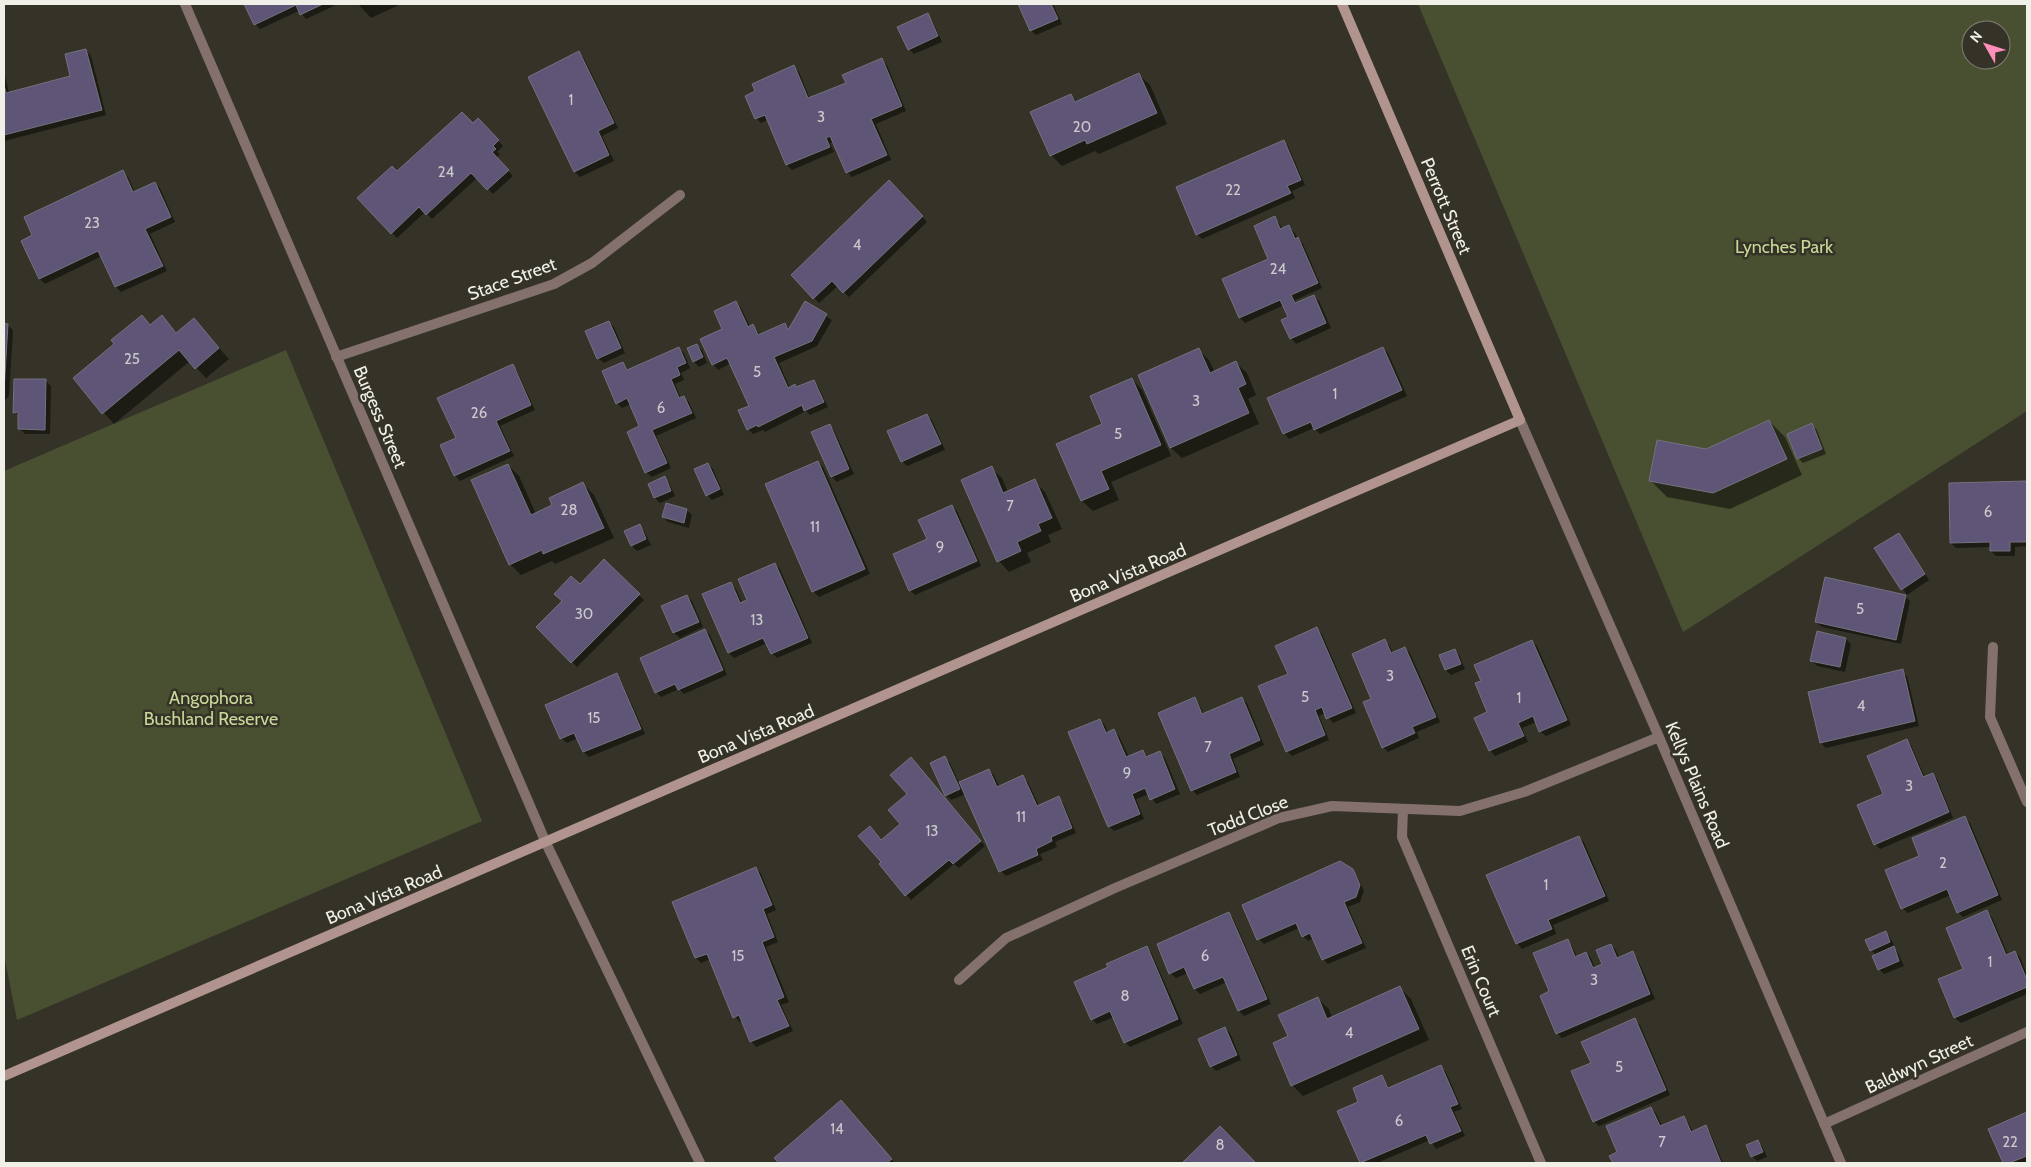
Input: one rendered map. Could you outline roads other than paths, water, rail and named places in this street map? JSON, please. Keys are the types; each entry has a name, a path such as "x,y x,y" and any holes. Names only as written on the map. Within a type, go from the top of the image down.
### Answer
{"street":[{"name":"Burgess Street","path":"185,4 546,843 700,1163"},
{"name":"Perrott Street","path":"1342,4 1520,420"},
{"name":"Stace Street","path":"336,357 554,284 592,263 680,195"},
{"name":"Kellys Plains Road","path":"1520,420 1659,736 1841,1163"},
{"name":"Bona Vista Road","path":"4,1076 1520,420"},
{"path":"1992,647 1990,716 2027,802"},
{"name":"Todd Close","path":"959,980 1006,938 1115,888 1280,818 1332,806 1460,811 1524,792 1659,736"},
{"name":"Erin Court","path":"1402,809 1402,837 1541,1163"},
{"name":"Baldwyn Street","path":"1824,1124 2027,1032"}],"park label":[{"name":"Lynches Park","path":"1784,247"},
{"name":"Angophora Bushland Reserve","path":"211,708"}]}
